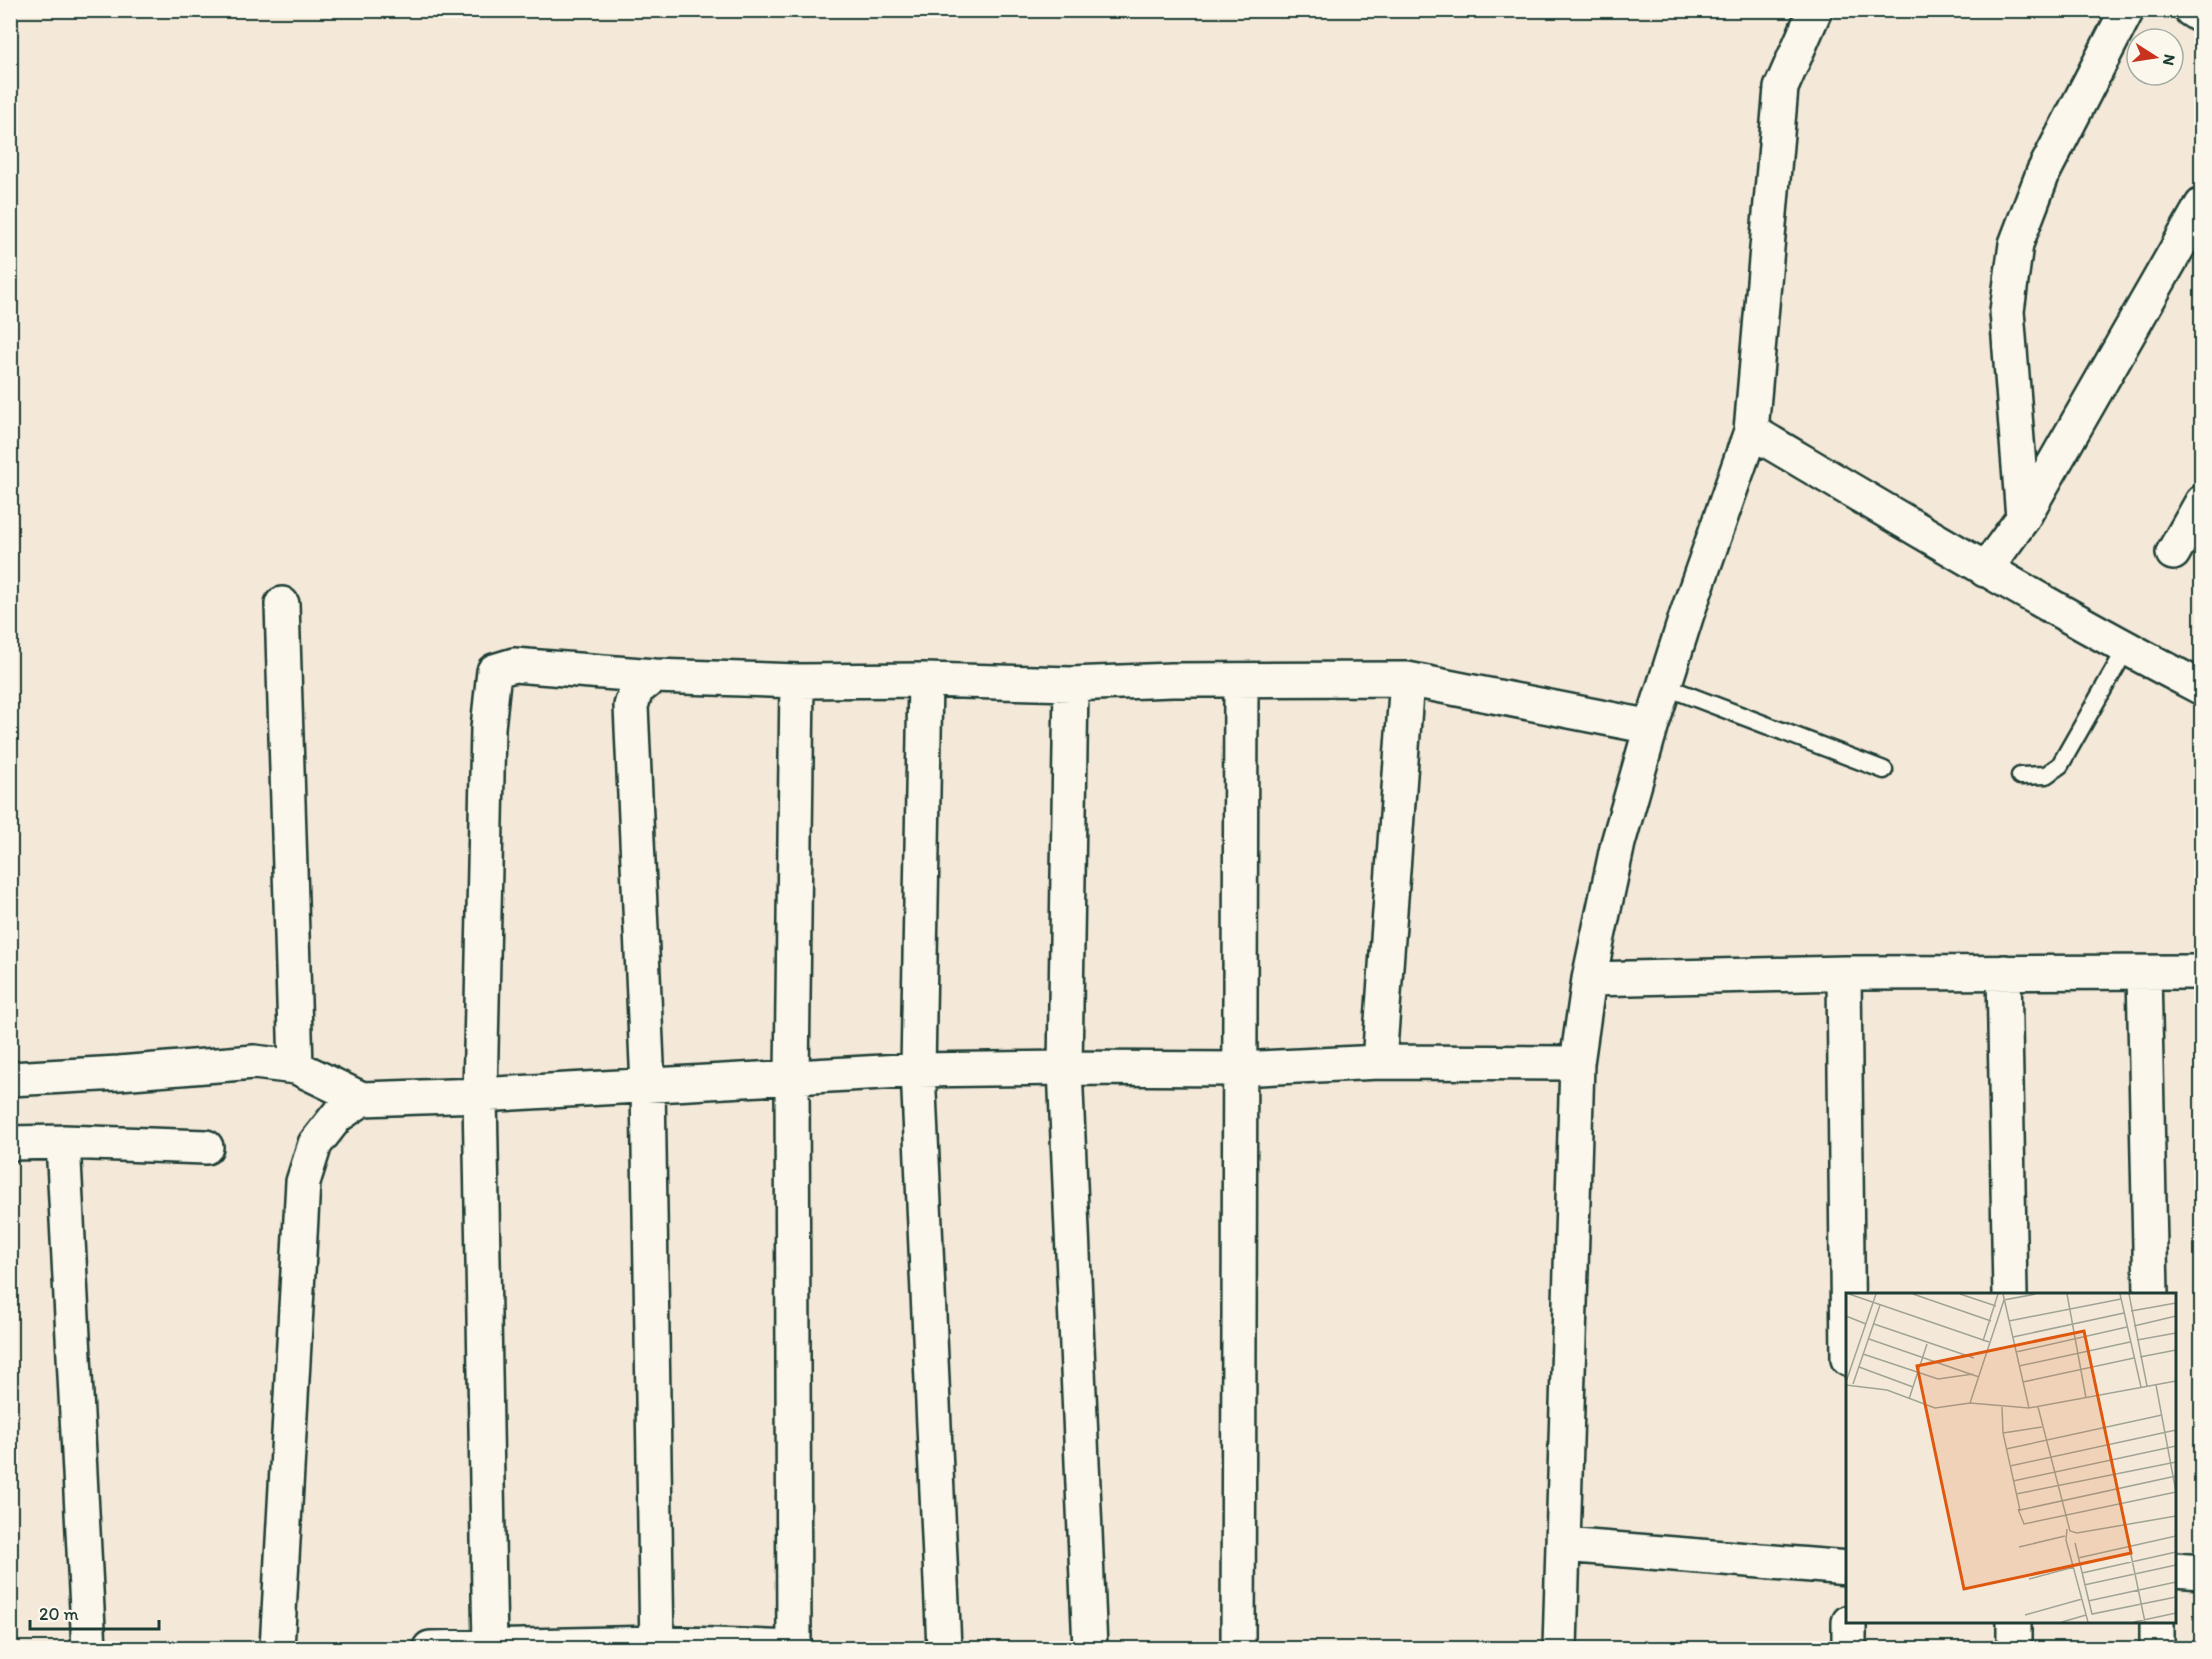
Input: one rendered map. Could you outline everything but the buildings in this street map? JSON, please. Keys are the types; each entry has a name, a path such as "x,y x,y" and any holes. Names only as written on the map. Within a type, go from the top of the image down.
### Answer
{"street":[{"path":"1560,1648 1577,1063 1589,979 1618,843 1651,727 1687,614 1751,431 1781,87 1815,10"},
{"path":"2023,518 2007,312 2016,244 2043,173 2127,10"},
{"path":"2191,10 2202,17"},
{"path":"1986,570 2023,518 2202,205"},
{"path":"1751,431 1986,570 2126,649 2202,688"},
{"path":"2173,553 2202,502"},
{"path":"282,604 296,1067"},
{"path":"490,1647 480,1095 488,728 494,671 514,664 654,676 797,681 925,680 1071,684 1172,680 1407,679 1651,727"},
{"path":"654,676 636,690 631,706 648,1086 657,1646"},
{"path":"1379,1062 1407,679"},
{"path":"925,680 918,1070 944,1648"},
{"path":"430,1648 657,1646 795,1648 792,1077 797,681"},
{"path":"1238,1648 1241,681"},
{"path":"1071,684 1065,1068 1090,1648"},
{"path":"2004,972 2010,1293"},
{"path":"1589,979 1844,973 2202,972"},
{"path":"1844,973 1847,1293"},
{"path":"2144,973 2151,1293"},
{"path":"10,1079 254,1062 296,1067 362,1099 480,1095 918,1070 1239,1069 1379,1062 1577,1063"},
{"path":"277,1648 303,1182 315,1144 337,1116 362,1099"},
{"path":"63,1142 89,1648"},
{"path":"10,1143 63,1142 206,1147"},
{"path":"1563,1545 1846,1568"},
{"path":"2176,1570 2202,1572"},
{"path":"1849,1623 1849,1648"},
{"path":"2014,1623 2014,1648"},
{"path":"2157,1623 2157,1648"}],"lane":[{"path":"2020,776 2046,775 2060,765 2126,649"},
{"path":"1664,686 1884,770"}]}
